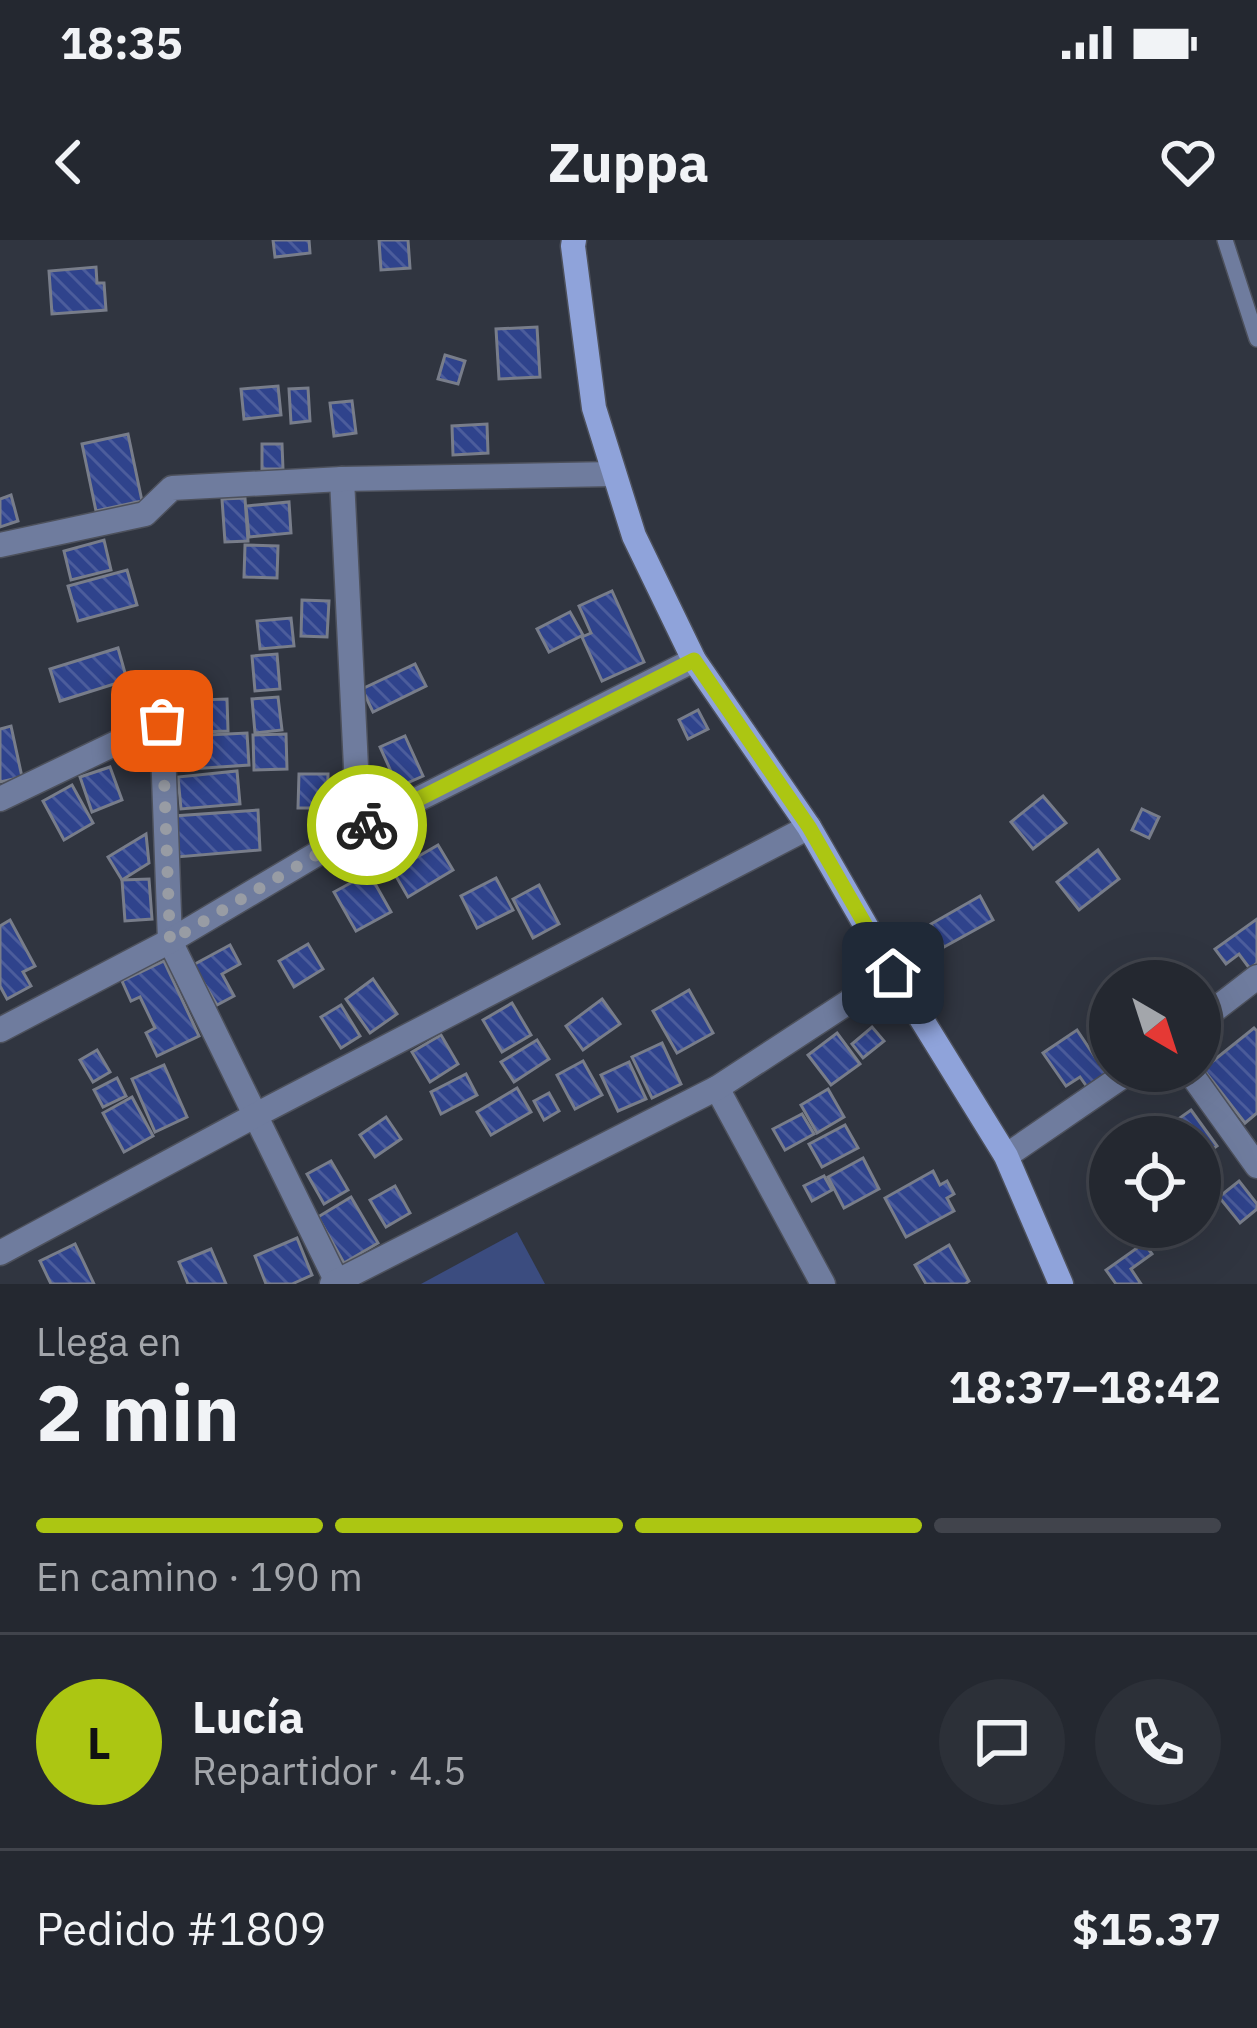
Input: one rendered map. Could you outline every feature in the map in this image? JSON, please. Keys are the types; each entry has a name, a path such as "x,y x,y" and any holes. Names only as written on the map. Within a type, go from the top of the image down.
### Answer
{"main road":[{"path":"574,240 594,408 634,536 694,660 809,827 1006,1156 1061,1284"}],"street":[{"path":"0,545 145,514 172,488 342,479 614,474"},
{"path":"342,479 359,829"},
{"path":"0,1030 170,941 359,829 694,660"},
{"path":"0,799 162,721 170,941 334,1283 718,1088 893,973"},
{"path":"0,1253 809,827"},
{"path":"1221,1005 1257,977"},
{"path":"718,1088 823,1284"},
{"path":"1006,1156 1099,1092"},
{"path":"1205,1092 1257,1166"}],"lane":[{"path":"1225,240 1257,339"}],"shaded area":[{"path":"517,1232 545,1284 421,1284"}],"building":[{"path":"273,240 309,240 310,253 275,257"},
{"path":"379,240 408,240 410,268 381,270"},
{"path":"96,267 97,283 104,283 106,310 52,314 49,271"},
{"path":"537,327 540,377 499,379 496,329"},
{"path":"445,355 465,361 458,384 438,379"},
{"path":"278,386 281,415 244,419 241,389"},
{"path":"308,388 310,421 291,423 289,389"},
{"path":"352,401 356,433 334,436 330,403"},
{"path":"487,424 488,453 453,455 452,426"},
{"path":"128,434 142,501 96,511 82,444"},
{"path":"262,444 282,444 283,469 262,469"},
{"path":"11,495 18,521 0,527 0,499"},
{"path":"245,498 248,541 225,542 222,499"},
{"path":"289,502 291,533 249,537 246,506"},
{"path":"104,540 111,570 71,580 64,551"},
{"path":"245,545 278,546 277,578 244,577"},
{"path":"127,570 137,605 78,621 68,586"},
{"path":"612,591 644,662 602,681 582,637 591,633 579,606"},
{"path":"302,600 329,601 327,637 301,636"},
{"path":"570,612 583,635 549,652 537,629"},
{"path":"291,618 294,646 260,649 257,621"},
{"path":"118,648 127,680 60,701 50,669"},
{"path":"277,654 280,689 255,691 252,656"},
{"path":"415,664 426,686 373,712 362,689"},
{"path":"278,697 282,730 255,733 252,699"},
{"path":"227,699 228,731 172,733 171,701"},
{"path":"698,710 708,729 688,739 679,720"},
{"path":"11,726 22,777 0,782 0,729"},
{"path":"247,733 249,765 190,769 188,736"},
{"path":"286,734 287,769 254,770 253,735"},
{"path":"405,736 423,776 398,787 380,747"},
{"path":"110,767 122,800 92,812 80,777"},
{"path":"237,771 240,804 181,809 178,777"},
{"path":"299,774 328,774 327,808 298,808"},
{"path":"72,785 93,823 64,840 43,801"},
{"path":"1043,796 1066,823 1033,849 1011,822"},
{"path":"1142,809 1159,817 1149,838 1132,830"},
{"path":"258,810 260,850 177,857 174,816"},
{"path":"146,834 149,863 122,880 108,857"},
{"path":"438,845 453,870 408,897 393,871"},
{"path":"1098,850 1119,879 1079,910 1057,882"},
{"path":"369,873 391,912 356,931 334,892"},
{"path":"496,878 513,910 477,928 461,896"},
{"path":"149,879 152,919 125,921 122,880"},
{"path":"539,885 559,924 533,938 513,899"},
{"path":"980,896 993,920 944,947 931,924"},
{"path":"1257,919 1257,963 1250,969 1239,954 1226,964 1215,949"},
{"path":"10,920 35,966 23,972 31,986 7,999 0,986 0,926"},
{"path":"308,944 323,969 294,987 279,961"},
{"path":"230,945 240,964 222,974 234,996 217,1005 193,965"},
{"path":"164,961 199,1036 157,1056 146,1033 155,1028 140,997 131,1001 122,981"},
{"path":"373,979 397,1014 370,1033 346,999"},
{"path":"689,990 713,1033 677,1053 653,1011"},
{"path":"602,999 620,1024 583,1050 566,1026"},
{"path":"512,1003 531,1035 502,1052 483,1020"},
{"path":"341,1005 360,1036 341,1048 321,1017"},
{"path":"872,1027 884,1041 863,1058 852,1044"},
{"path":"1254,1028 1257,1031 1257,1113 1245,1123 1221,1092 1221,1055"},
{"path":"1077,1030 1089,1048 1089,1090 1080,1077 1066,1086 1043,1053"},
{"path":"837,1033 860,1064 831,1085 808,1055"},
{"path":"441,1035 458,1064 430,1082 412,1052"},
{"path":"537,1040 549,1059 514,1082 501,1062"},
{"path":"662,1043 681,1084 652,1098 632,1057"},
{"path":"97,1050 110,1072 93,1082 80,1060"},
{"path":"583,1061 602,1095 575,1109 557,1075"},
{"path":"629,1062 646,1099 618,1111 601,1075"},
{"path":"164,1065 187,1117 155,1132 132,1079"},
{"path":"466,1074 477,1095 441,1114 431,1092"},
{"path":"117,1078 126,1096 103,1107 94,1090"},
{"path":"517,1088 531,1112 491,1135 477,1112"},
{"path":"828,1089 844,1117 817,1133 801,1105"},
{"path":"549,1093 559,1111 544,1120 534,1101"},
{"path":"132,1097 153,1136 124,1152 103,1113"},
{"path":"802,1114 814,1134 785,1150 773,1129"},
{"path":"386,1117 401,1139 375,1157 360,1135"},
{"path":"845,1125 858,1148 822,1167 809,1144"},
{"path":"863,1158 879,1189 844,1208 828,1177"},
{"path":"331,1161 348,1190 324,1204 307,1174"},
{"path":"933,1171 940,1185 947,1181 954,1194 947,1198 954,1211 906,1237 885,1198"},
{"path":"824,1176 832,1190 812,1201 804,1186"},
{"path":"1239,1181 1257,1209 1240,1223 1221,1195"},
{"path":"395,1186 410,1213 386,1227 370,1200"},
{"path":"351,1197 378,1243 344,1263 318,1217"},
{"path":"297,1238 312,1275 292,1284 266,1284 255,1256"},
{"path":"75,1244 94,1284 51,1284 40,1261"},
{"path":"949,1245 969,1281 926,1284 915,1265"},
{"path":"1137,1248 1148,1248 1152,1254 1131,1269 1141,1284 1116,1284 1106,1270"},
{"path":"211,1249 226,1284 188,1284 179,1262"}],"way so far":[{"path":"162,721 170,941 367,825"}],"route":[{"path":"367,825 694,660 809,827 893,973"}]}
